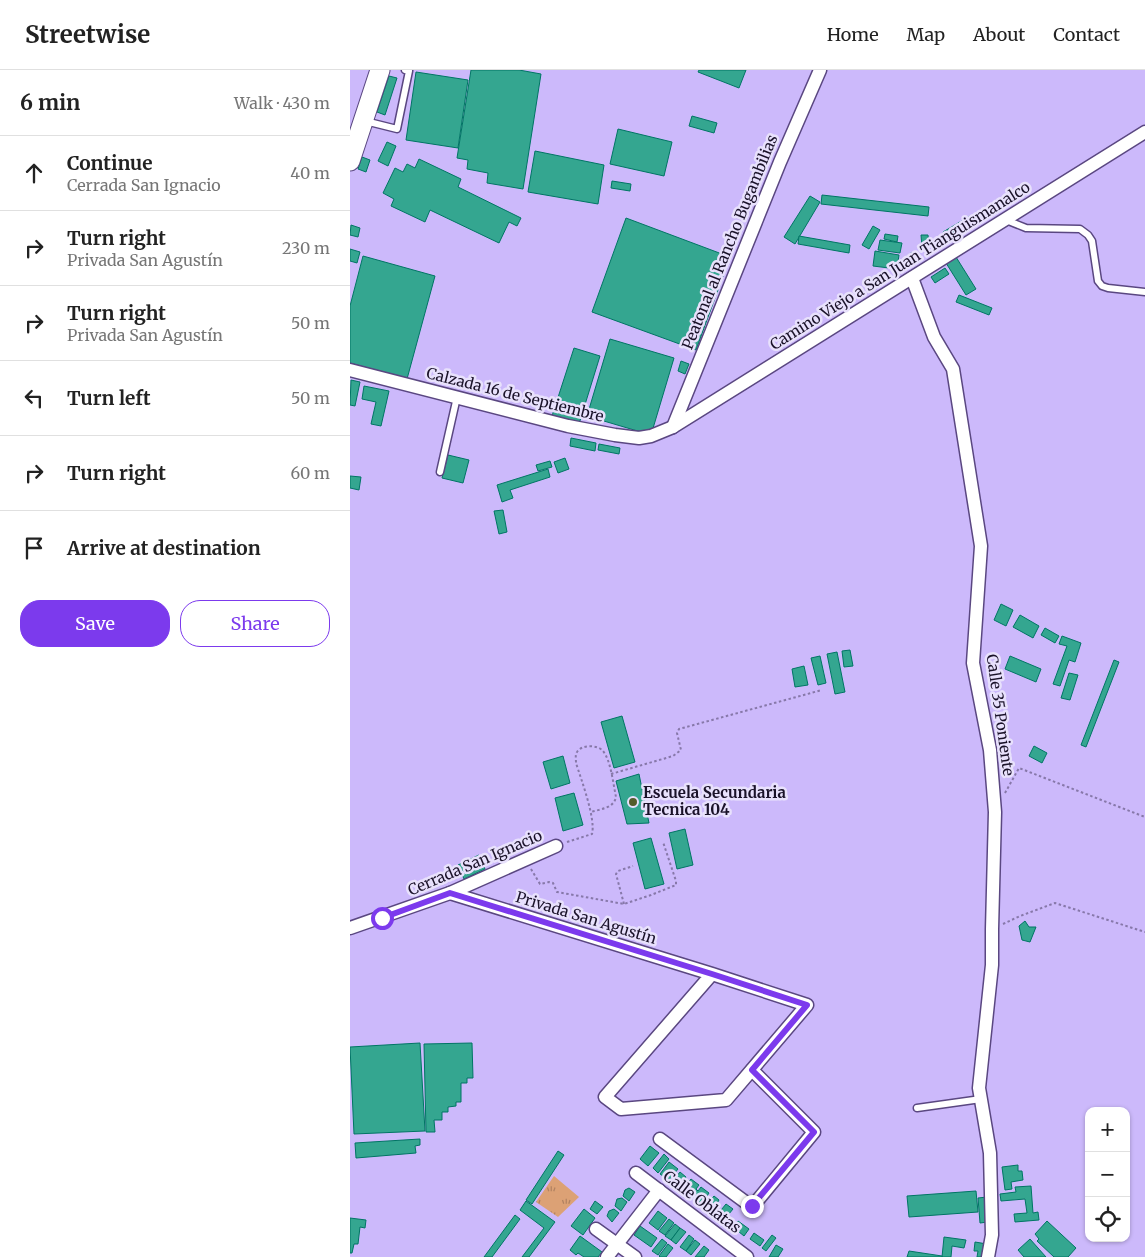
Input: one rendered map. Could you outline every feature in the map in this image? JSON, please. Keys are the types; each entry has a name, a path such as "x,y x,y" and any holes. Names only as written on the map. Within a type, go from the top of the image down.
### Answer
{"main road":[{"path":"350,161 358,126 380,70"}],"street":[{"name":"Peatonal al Rancho Bugambilias","path":"672,427 780,162 820,70"},
{"name":"Camino Viejo a San Juan Tianguismanalco","path":"672,427 1145,132"},
{"name":"Calle 35 Poniente","path":"912,278 934,337 953,369 981,546 973,663 990,750 995,812 992,965 980,1088 990,1153 992,1235 988,1257"},
{"name":"Calzada 16 de Septiembre","path":"350,370 568,426 615,436 639,438 651,436 672,427"},
{"name":"Cerrada San Ignacio","path":"350,928 450,893 556,846"},
{"name":"Privada San Agustín","path":"450,893 712,974 807,1005 726,1100 621,1109 604,1097 712,974"},
{"path":"660,1139 752,1206 814,1132 752,1070"},
{"name":"Calle Oblatas","path":"636,1173 748,1257"},
{"path":"607,1257 659,1190"},
{"path":"596,1229 635,1257"}],"lane":[{"path":"358,126 397,129 409,71 405,70"},
{"path":"1005,220 1026,228 1080,230 1088,234 1092,241 1098,282 1108,288 1145,292"},
{"path":"440,472 457,397"},
{"path":"917,1108 981,1099"}],"path":[{"path":"611,774 673,756 680,750 677,733 679,729 822,690"},
{"path":"556,846 592,834 594,828 591,812 576,763 576,753 580,749 590,746 602,750 608,760 616,797 615,802 611,806 591,812"},
{"path":"995,812 1019,768 1145,818"},
{"path":"527,860 540,884 553,883 557,892 624,904 676,885 664,842"},
{"path":"624,904 616,874 618,871 634,866"},
{"path":"992,930 1020,916 1055,903 1145,932"}],"green space":[{"path":"554,1176 579,1197 558,1217 536,1202"}],"building":[{"path":"471,70 519,70 541,74 523,189 487,183 488,173 467,169 468,160 457,158"},
{"path":"699,70 746,70 739,88 698,72"},
{"path":"416,72 468,80 458,148 406,140"},
{"path":"389,76 397,78 385,115 377,112"},
{"path":"692,116 717,123 714,133 689,126"},
{"path":"618,129 672,142 664,176 610,164"},
{"path":"387,142 396,146 388,166 378,161"},
{"path":"535,151 604,165 598,204 528,192"},
{"path":"362,157 370,160 366,172 358,169"},
{"path":"419,159 461,179 458,187 521,218 517,226 509,222 499,243 430,210 425,222 391,206 394,199 383,193 395,168 403,172 407,164 415,168"},
{"path":"612,181 631,184 630,191 611,188"},
{"path":"822,195 929,207 928,216 821,204"},
{"path":"810,196 820,202 795,244 784,237"},
{"path":"970,216 976,225 949,241 943,232"},
{"path":"626,218 730,257 696,350 592,312"},
{"path":"351,225 360,228 358,237 350,235"},
{"path":"873,226 880,230 869,249 862,245"},
{"path":"885,234 898,236 897,242 884,239"},
{"path":"921,235 928,235 929,246 922,247"},
{"path":"799,236 850,245 849,253 798,244"},
{"path":"880,240 902,243 900,253 878,250"},
{"path":"350,249 360,252 357,263 350,261"},
{"path":"875,251 899,255 897,269 873,266"},
{"path":"912,252 917,257 905,267 901,262"},
{"path":"363,256 435,276 407,379 350,363 350,306"},
{"path":"956,257 976,289 966,295 946,263"},
{"path":"945,268 949,274 935,283 931,277"},
{"path":"959,295 992,308 989,315 956,302"},
{"path":"610,339 674,358 651,435 587,416"},
{"path":"574,348 600,356 579,424 552,416"},
{"path":"681,361 689,364 685,374 678,371"},
{"path":"351,380 360,382 355,406 350,405"},
{"path":"364,386 389,391 381,426 371,424 376,402 362,399"},
{"path":"571,438 596,443 595,451 570,446"},
{"path":"599,444 620,448 619,454 598,450"},
{"path":"448,455 469,460 463,483 442,478"},
{"path":"565,458 569,469 558,473 554,462"},
{"path":"550,461 552,467 538,471 536,465"},
{"path":"548,469 550,477 510,490 513,498 502,502 497,485"},
{"path":"350,476 361,477 359,490 350,488"},
{"path":"503,510 507,532 499,534 494,511"},
{"path":"1001,604 1013,610 1006,626 994,620"},
{"path":"1020,615 1039,626 1033,638 1013,627"},
{"path":"1045,628 1059,636 1055,643 1041,635"},
{"path":"1062,636 1081,643 1075,662 1069,660 1060,686 1053,684 1067,646 1059,644"},
{"path":"850,650 853,666 844,667 842,651"},
{"path":"837,652 845,692 835,694 827,654"},
{"path":"820,656 826,683 818,685 811,658"},
{"path":"1010,656 1041,669 1036,682 1005,669"},
{"path":"1114,660 1119,662 1086,747 1081,745"},
{"path":"804,666 808,685 795,687 792,669"},
{"path":"1069,673 1078,675 1070,700 1061,698"},
{"name":"Escuela Secundaria Tecnica 104","path":"622,716 635,762 614,768 601,722"},
{"path":"1034,746 1047,753 1042,763 1029,756"},
{"path":"563,756 570,783 551,789 543,762"},
{"name":"Escuela Secundaria Tecnica 104","path":"639,774 649,823 627,824 616,781"},
{"path":"574,793 583,825 563,831 555,798"},
{"path":"685,829 693,865 677,869 669,833"},
{"path":"651,838 664,884 645,889 633,843"},
{"path":"479,855 485,869 464,879 458,865"},
{"path":"1025,921 1029,927 1036,927 1030,942 1022,940 1019,926"},
{"path":"420,1043 425,1131 354,1134 350,1047"},
{"path":"472,1043 473,1078 467,1078 467,1083 461,1083 461,1102 456,1102 456,1106 448,1107 448,1112 442,1112 442,1120 434,1120 435,1132 426,1132 424,1044"},
{"path":"420,1139 420,1145 415,1146 416,1153 356,1158 355,1143"},
{"path":"650,1146 659,1153 648,1166 640,1159"},
{"path":"558,1151 564,1155 532,1204 526,1200"},
{"path":"664,1154 669,1159 658,1173 653,1168"},
{"path":"669,1162 678,1169 669,1180 660,1174"},
{"path":"1018,1165 1018,1171 1022,1171 1023,1180 1011,1182 1012,1189 1005,1190 1002,1167"},
{"path":"680,1172 686,1177 684,1180 687,1183 691,1179 699,1185 696,1189 698,1191 701,1187 709,1193 707,1196 709,1198 703,1205 673,1181"},
{"path":"1031,1186 1033,1213 1038,1212 1039,1220 1015,1222 1014,1214 1027,1213 1025,1199 1001,1201 1000,1194 1016,1192 1015,1187"},
{"path":"629,1188 635,1192 629,1201 623,1196 625,1190"},
{"path":"976,1191 978,1212 909,1217 907,1196"},
{"path":"714,1196 719,1200 716,1205 719,1208 716,1213 705,1206"},
{"path":"987,1197 988,1222 980,1223 978,1198"},
{"path":"622,1198 627,1202 621,1211 615,1206 617,1199"},
{"path":"526,1201 555,1222 529,1257 522,1257 544,1228 520,1210"},
{"path":"595,1201 603,1207 597,1214 590,1209"},
{"path":"726,1204 733,1209 724,1220 717,1215"},
{"path":"584,1209 595,1218 583,1235 571,1226"},
{"path":"614,1209 619,1213 612,1222 607,1216 609,1211"},
{"path":"658,1211 667,1218 658,1230 649,1223"},
{"path":"515,1215 520,1219 492,1257 484,1257"},
{"path":"350,1218 366,1220 365,1228 360,1227 358,1244 354,1244 352,1253 350,1253"},
{"path":"669,1219 674,1223 665,1235 659,1231"},
{"path":"738,1221 749,1229 744,1236 733,1227"},
{"path":"1047,1221 1076,1248 1068,1257 1054,1257 1037,1241 1039,1239 1035,1234"},
{"path":"675,1224 680,1228 671,1240 665,1236"},
{"path":"640,1226 657,1238 651,1247 634,1235"},
{"path":"680,1228 686,1232 676,1244 671,1240"},
{"path":"754,1233 764,1240 760,1246 750,1239"},
{"path":"689,1235 694,1239 686,1251 680,1247"},
{"path":"772,1235 776,1238 766,1251 762,1248"},
{"path":"580,1236 602,1252 598,1257 584,1257 578,1253 576,1255 570,1250"},
{"path":"944,1237 966,1240 964,1248 952,1246 951,1257 942,1257"},
{"path":"662,1239 667,1243 658,1255 652,1251"},
{"path":"1030,1239 1046,1257 1024,1257 1018,1250"},
{"path":"695,1240 700,1244 691,1255 686,1251"},
{"path":"975,1242 987,1244 985,1257 977,1257 978,1251 974,1251"},
{"path":"668,1244 673,1248 666,1257 660,1257 659,1256"},
{"path":"776,1245 783,1249 778,1257 769,1257"},
{"path":"704,1246 709,1250 704,1257 695,1257"},
{"path":"909,1251 942,1256 942,1257 907,1257"}],"place":[{"name":"Escuela Secundaria Tecnica 104","path":"633,802"}],"route":[{"path":"382,918 450,893 807,1005 752,1070 814,1132 752,1206"}]}
